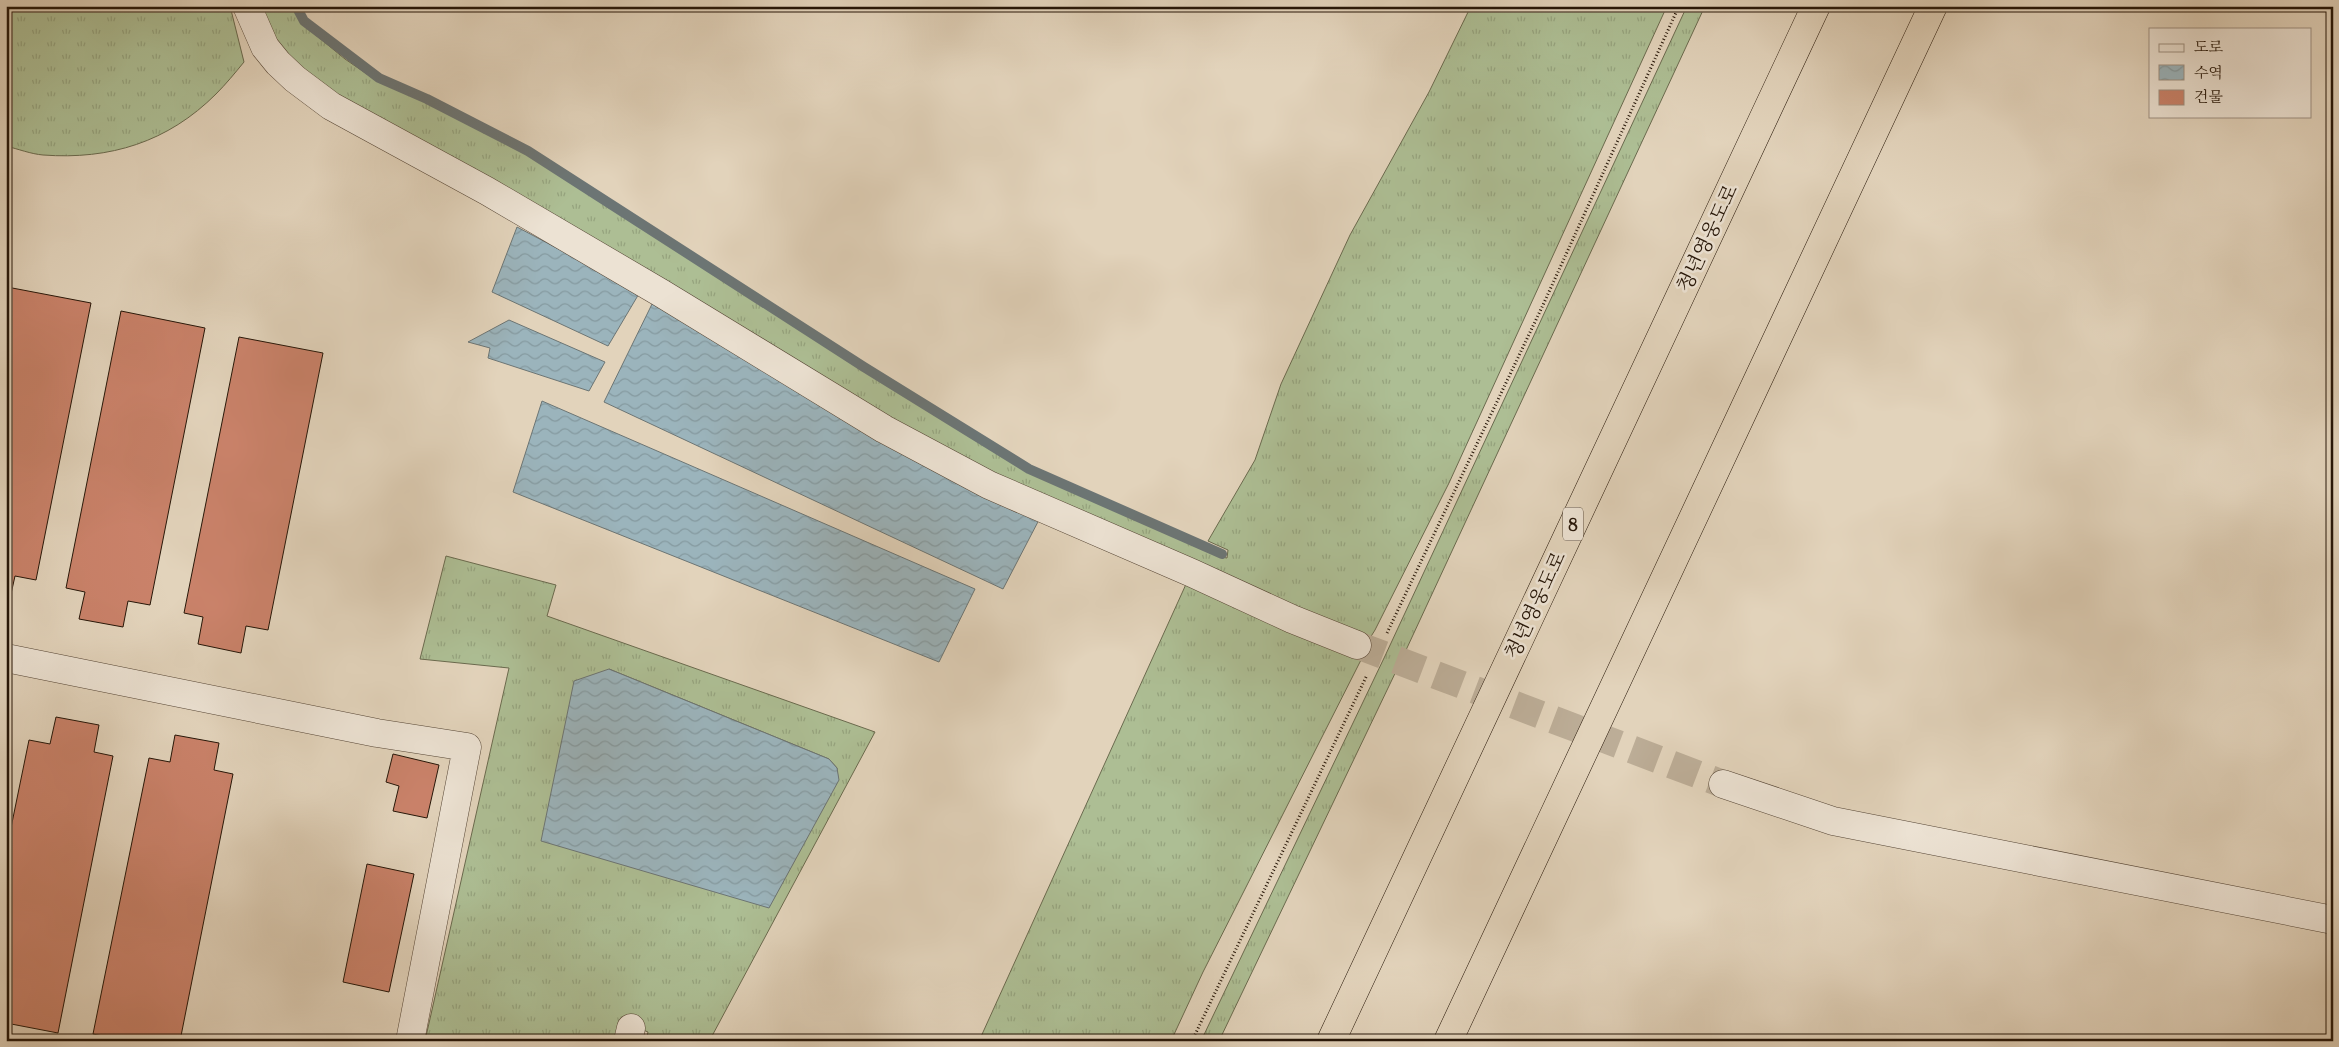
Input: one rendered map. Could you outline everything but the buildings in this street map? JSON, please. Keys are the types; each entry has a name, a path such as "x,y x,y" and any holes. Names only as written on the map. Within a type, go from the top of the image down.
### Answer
{"highway":[{"name":"청년영웅도로","path":"1331,1041 1816,6"},
{"path":"1448,1041 1933,6"}],"street":[{"path":"247,6 254,27 269,52 295,79 332,106 487,191 661,293 884,429 989,485 1370,652"},
{"path":"6,658 377,733 467,747 410,1041"},
{"path":"1723,784 1833,821 2333,920"}],"path":[{"path":"1192,1041 1370,652 1538,314 1679,6"}],"green space":[{"path":"6,6 230,6 244,62 220,90 198,111 158,136 115,151 68,156 29,153 6,146"},
{"path":"255,6 292,6 301,23 345,59 377,81 426,102 526,153 862,370 1028,472 1227,558 1228,550 1208,541 1255,460 1281,384 1350,235 1429,92 1471,6 1667,6 1449,483 1375,630 1365,646 996,480 289,66"},
{"path":"1687,6 1705,6 1400,663 1219,1041 1201,1041 1385,656"},
{"path":"446,556 556,585 547,616 875,732 712,1036 725,1041 646,1041 648,1032 621,1021 614,1041 425,1041 509,668 420,659","holes":["609,669 829,759 837,768 838,780 769,907"]},
{"path":"1187,582 1362,658 1203,972 1171,1041 979,1041"}],"water":[{"path":"517,227 640,292 608,346 492,292"},
{"path":"654,300 917,462 1041,516 1003,589 604,402"},
{"path":"509,320 605,362 589,391 488,358 490,348 468,342"},
{"path":"542,401 975,589 939,662 513,492"},
{"path":"609,669 829,759 837,768 839,780 769,908 541,841 574,681"}],"waterway":[{"path":"296,6 304,21 379,78 427,99 528,151 864,367 1029,469 1222,554"}],"tunnel":[{"path":"1357,645 1723,784"}]}
